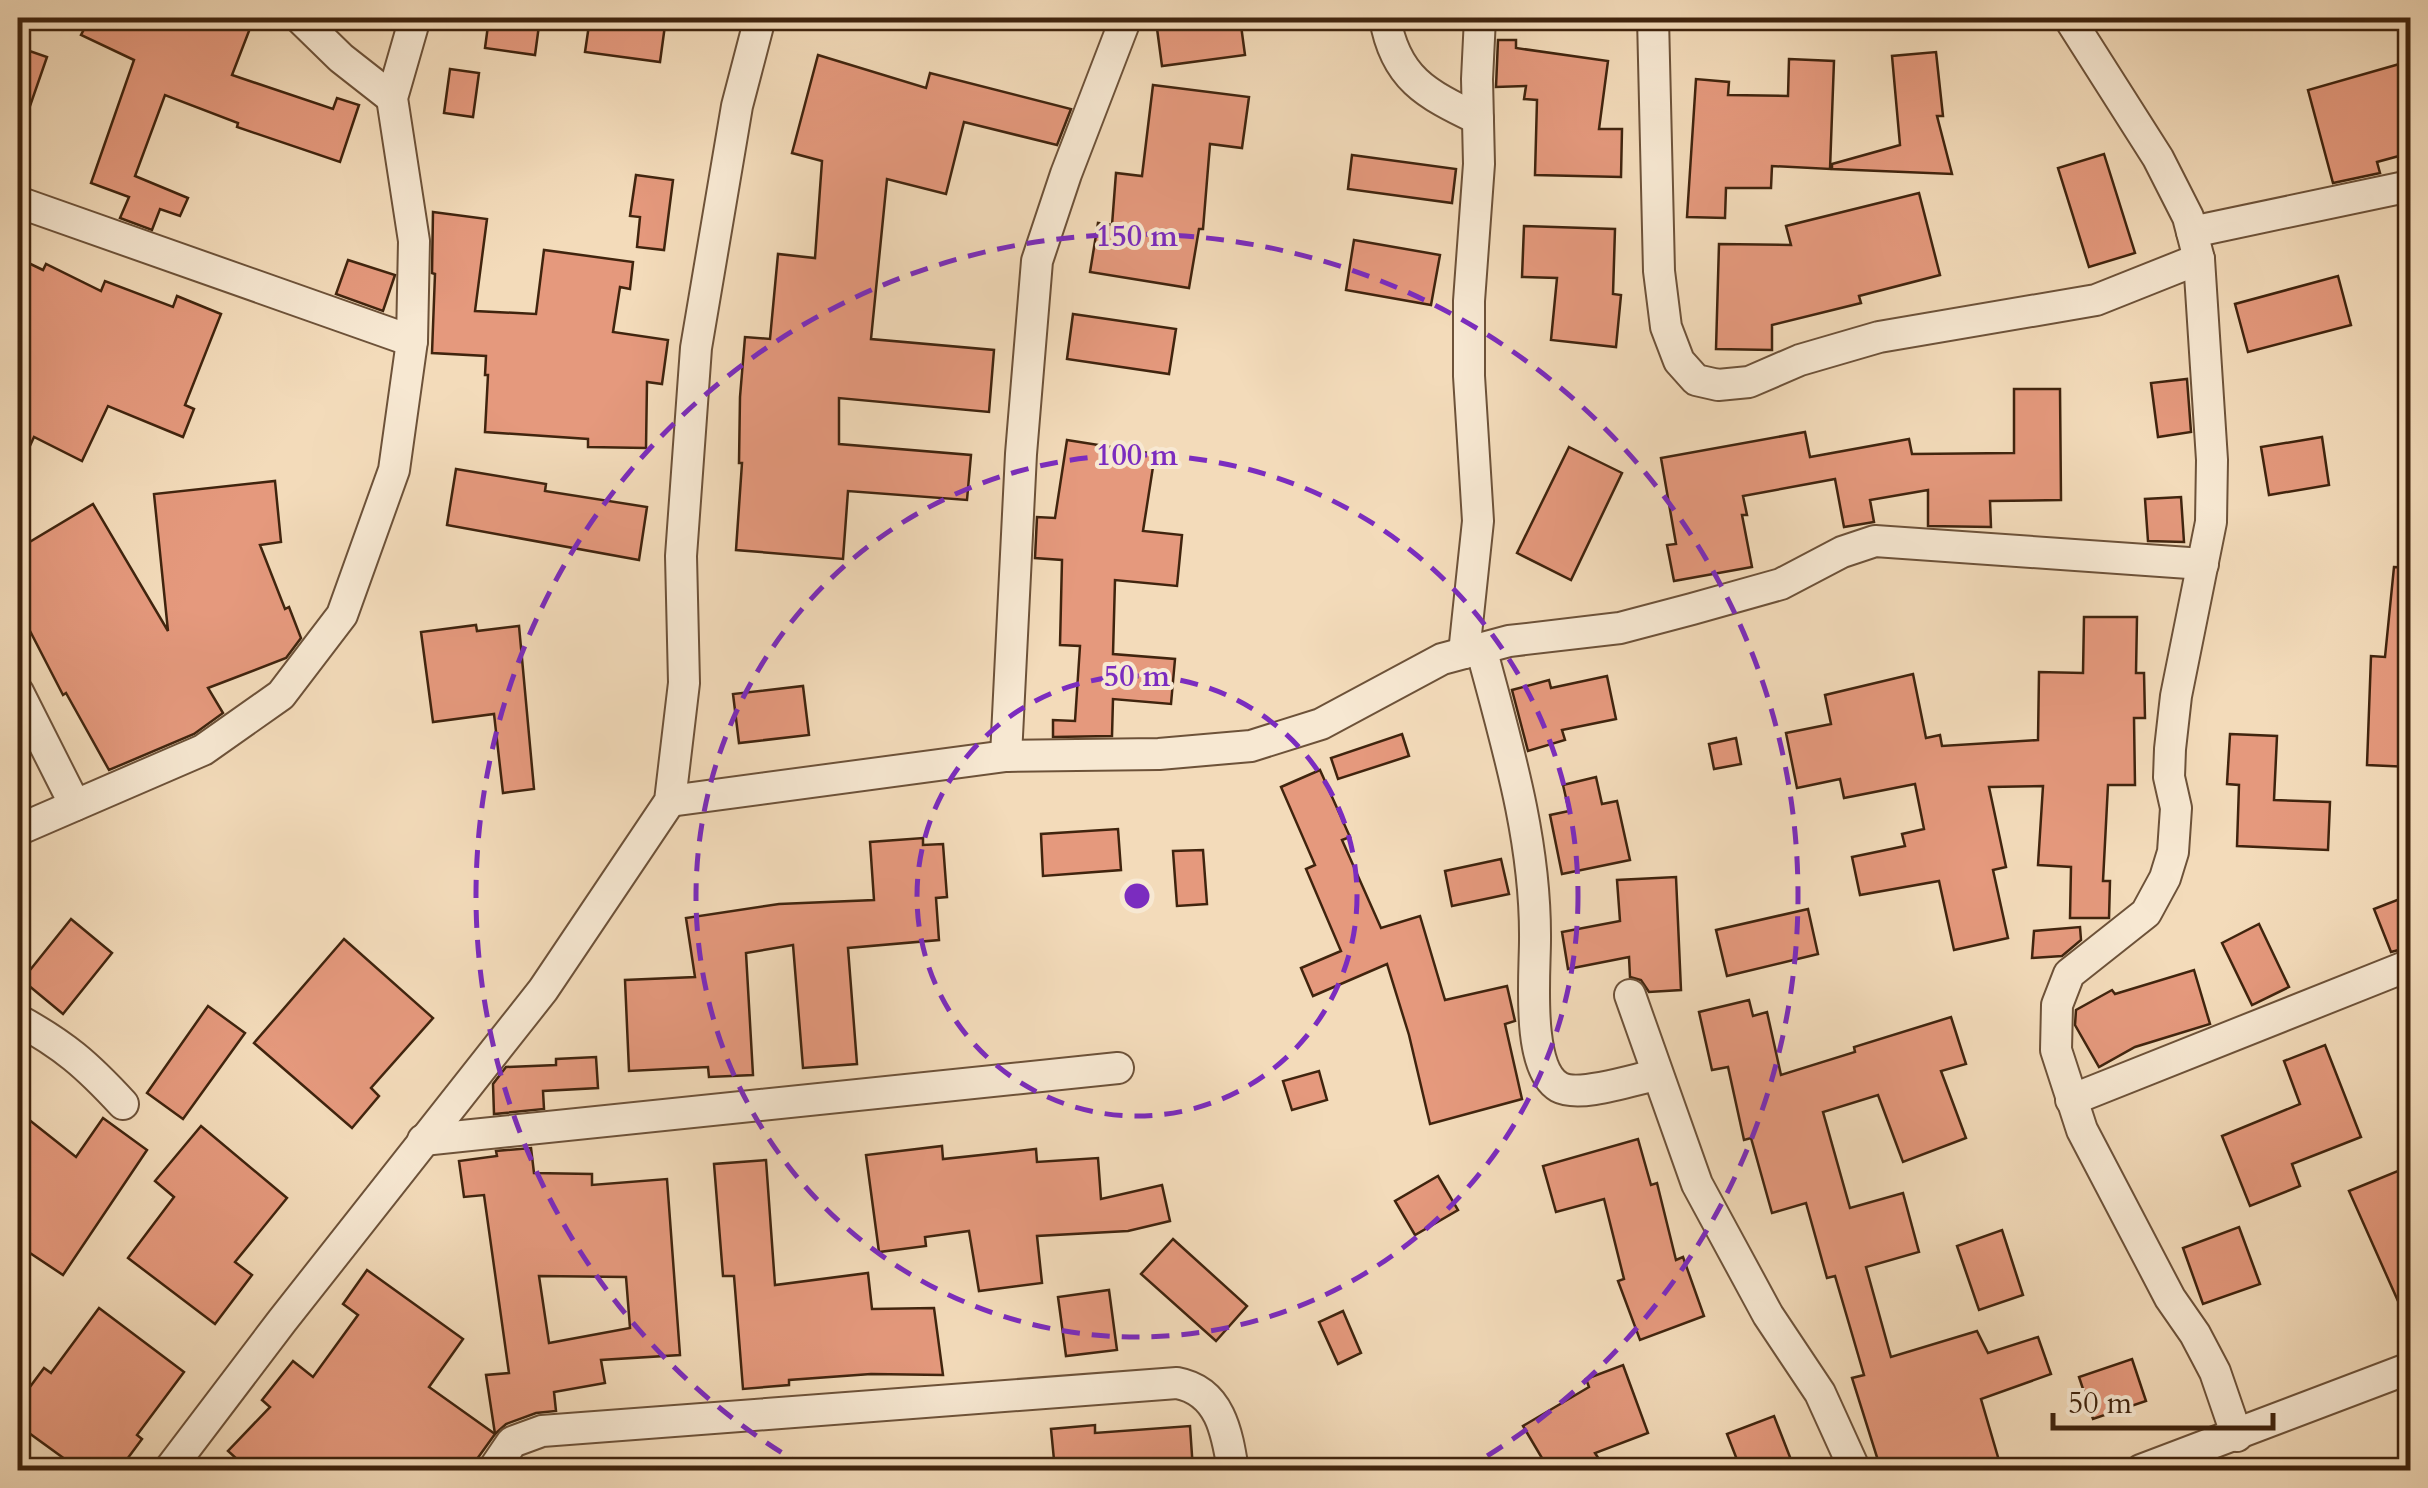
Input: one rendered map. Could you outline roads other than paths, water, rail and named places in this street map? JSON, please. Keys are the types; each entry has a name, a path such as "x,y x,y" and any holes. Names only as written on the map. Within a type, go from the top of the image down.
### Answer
{"street":[{"path":"300,18 341,58 392,98"},
{"path":"18,830 203,750 282,695 342,616 394,470 412,342 414,241 392,98 415,18"},
{"path":"169,1470 543,990 670,801 684,683 681,556 696,348 737,106 760,18"},
{"path":"1006,756 1021,454 1037,261 1126,18"},
{"path":"1385,18 1401,69 1432,96 1478,119"},
{"path":"1480,18 1469,376 1478,521 1473,651 1520,797 1532,866 1532,997 1539,1049 1548,1077 1558,1086 1575,1092 1656,1075"},
{"path":"1652,18 1660,270 1666,327 1680,361 1696,380 1718,385 1749,382 1800,360 1879,337 2096,300 2196,246 2410,186"},
{"path":"2068,18 2158,158 2188,218 2196,246 2212,460 2210,522 2172,731 2169,778 2176,808 2173,852 2165,878 2146,913 2069,974 2057,1006 2056,1050 2082,1130 2170,1298 2215,1372 2237,1436"},
{"path":"18,202 412,342"},
{"path":"670,801 1006,756 1159,754 1250,746 1321,724 1442,659 1509,641 1620,628 1692,610 1781,584 1842,552 1875,541 2202,564"},
{"path":"18,692 75,804"},
{"path":"2071,1100 2410,964"},
{"path":"1630,995 1697,1184 1768,1315 1820,1393 1855,1470"},
{"path":"18,1020 72,1053 123,1104"},
{"path":"423,1140 1118,1068"},
{"path":"2141,1470 2410,1368"},
{"path":"493,1470 512,1442 542,1431 1177,1383 1196,1386 1208,1395 1222,1421 1233,1470"}]}
